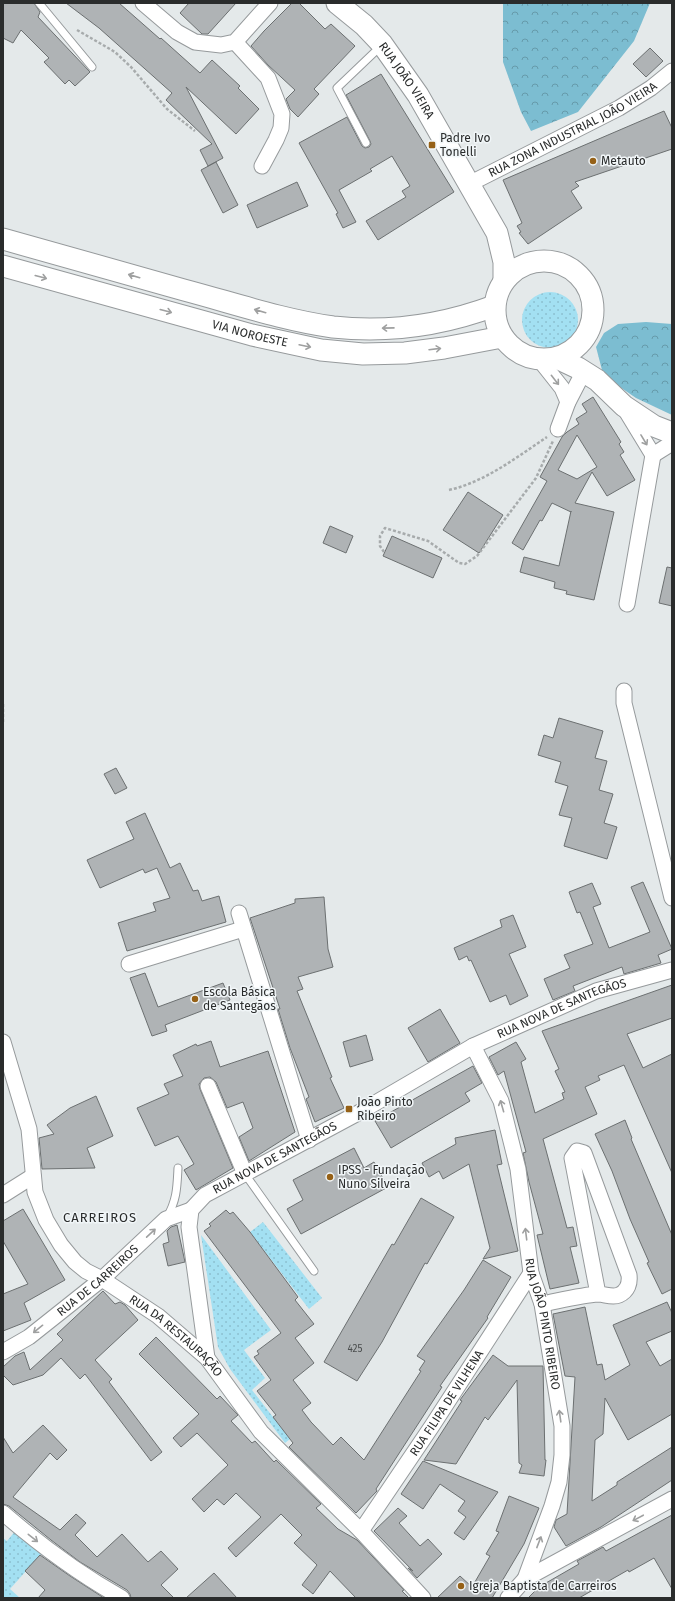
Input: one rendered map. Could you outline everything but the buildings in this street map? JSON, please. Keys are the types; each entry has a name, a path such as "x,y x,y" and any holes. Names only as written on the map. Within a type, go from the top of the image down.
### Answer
{"main road":[{"name":"RUA JOÃO VIEIRA","path":"337,3 364,25 382,44 418,95 497,233 504,262 504,279"},
{"name":"RUA JOÃO VIEIRA","path":"497,233 522,254 537,260"},
{"name":"VIA NOROESTE","path":"3,239 284,318 334,327 395,328 422,326 472,314 494,306"},
{"path":"590,376 584,348 586,336 592,321 593,305 589,289 580,275 566,265 550,260 537,260 519,266 504,279 498,290 494,306 496,323 502,337 514,349 528,357 548,358 571,363 590,376 624,406 654,426 672,433"},
{"name":"VIA NOROESTE","path":"3,266 252,335 321,350 363,354 405,353 444,348 502,337"},
{"path":"548,358 575,349 586,336"}],"street":[{"path":"143,3 177,32 195,42 221,45 235,42 270,3"},
{"path":"235,42 268,78 282,114 279,134 262,166"},
{"name":"RUA ZONA INDUSTRIAL JOÃO VIEIRA","path":"469,184 619,108 651,88 672,71"},
{"path":"548,358 568,402"},
{"path":"558,429 568,402 590,376"},
{"path":"624,406 653,455 627,604"},
{"path":"653,455 672,443"},
{"path":"624,691 624,703 672,898"},
{"path":"239,913 309,1140"},
{"path":"129,964 243,929"},
{"name":"RUA NOVA DE SANTEGÃOS","path":"191,1210 205,1195 309,1140 473,1046 596,991 672,970"},
{"name":"RUA DA RESTAURAÇÃO","path":"3,1042 29,1130 35,1192 46,1220 61,1245 75,1262 86,1271 102,1279 158,1316 207,1358 261,1432 361,1531 423,1598"},
{"name":"RUA JOÃO PINTO RIBEIRO","path":"473,1046 501,1101 518,1170 530,1273 542,1304 562,1426 562,1455 559,1482 554,1500 525,1579 508,1598"},
{"path":"208,1086 245,1174"},
{"path":"542,1304 598,1294 610,1296 619,1295 626,1290 630,1283 629,1275 584,1153 577,1151 572,1158 598,1294"},
{"path":"3,1195 33,1176"},
{"path":"191,1210 190,1227 207,1358"},
{"name":"RUA DE CARREIROS","path":"3,1352 29,1337 102,1279 166,1219 191,1210"},
{"name":"RUA FILIPA DE VILHENA","path":"361,1531 432,1426 530,1273"},
{"path":"525,1579 672,1499"},
{"path":"3,1513 32,1538 91,1581 122,1598"}],"lane":[{"path":"39,3 92,67"},
{"path":"366,143 337,88 382,44"},
{"path":"166,1219 177,1195 178,1168"},
{"path":"245,1174 314,1271"}],"path":[{"path":"52,20 79,32 115,52 132,67 167,109 195,131"},
{"path":"449,490 462,487 492,473 558,429"},
{"path":"384,552 380,546 380,536 385,528 428,541 459,563 464,564 477,556 536,478 558,429"},
{"path":"3,704 3,723"}],"shaded area":[{"path":"550,292 565,297 573,305 578,320 573,335 565,343 550,348 535,343 527,335 522,320 527,305 535,297"},
{"path":"263,1222 322,1298 309,1309 250,1232"},
{"path":"201,1235 271,1330 244,1350 265,1378 252,1390 290,1439 285,1443 230,1369 218,1347"},
{"path":"16,1530 44,1551 10,1589 20,1598 3,1598 3,1538 7,1541"}],"green space":[{"path":"503,3 650,3 634,41 578,112 531,131 521,112 503,62"},
{"path":"646,322 672,324 672,415 636,398 617,385 602,370 596,347 604,333 618,324"}],"place":[{"name":"Padre Ivo Tonelli","path":"432,145"},
{"name":"Metauto","path":"593,161"},
{"name":"Escola Básica de Santegãos","path":"195,999"},
{"name":"João Pinto Ribeiro","path":"349,1109"},
{"name":"IPSS - Fundação Nuno Silveira","path":"330,1177"},
{"name":"Igreja Baptista de Carreiros","path":"461,1586"}],"district":[{"name":"CARREIROS","path":"100,1217"}]}
